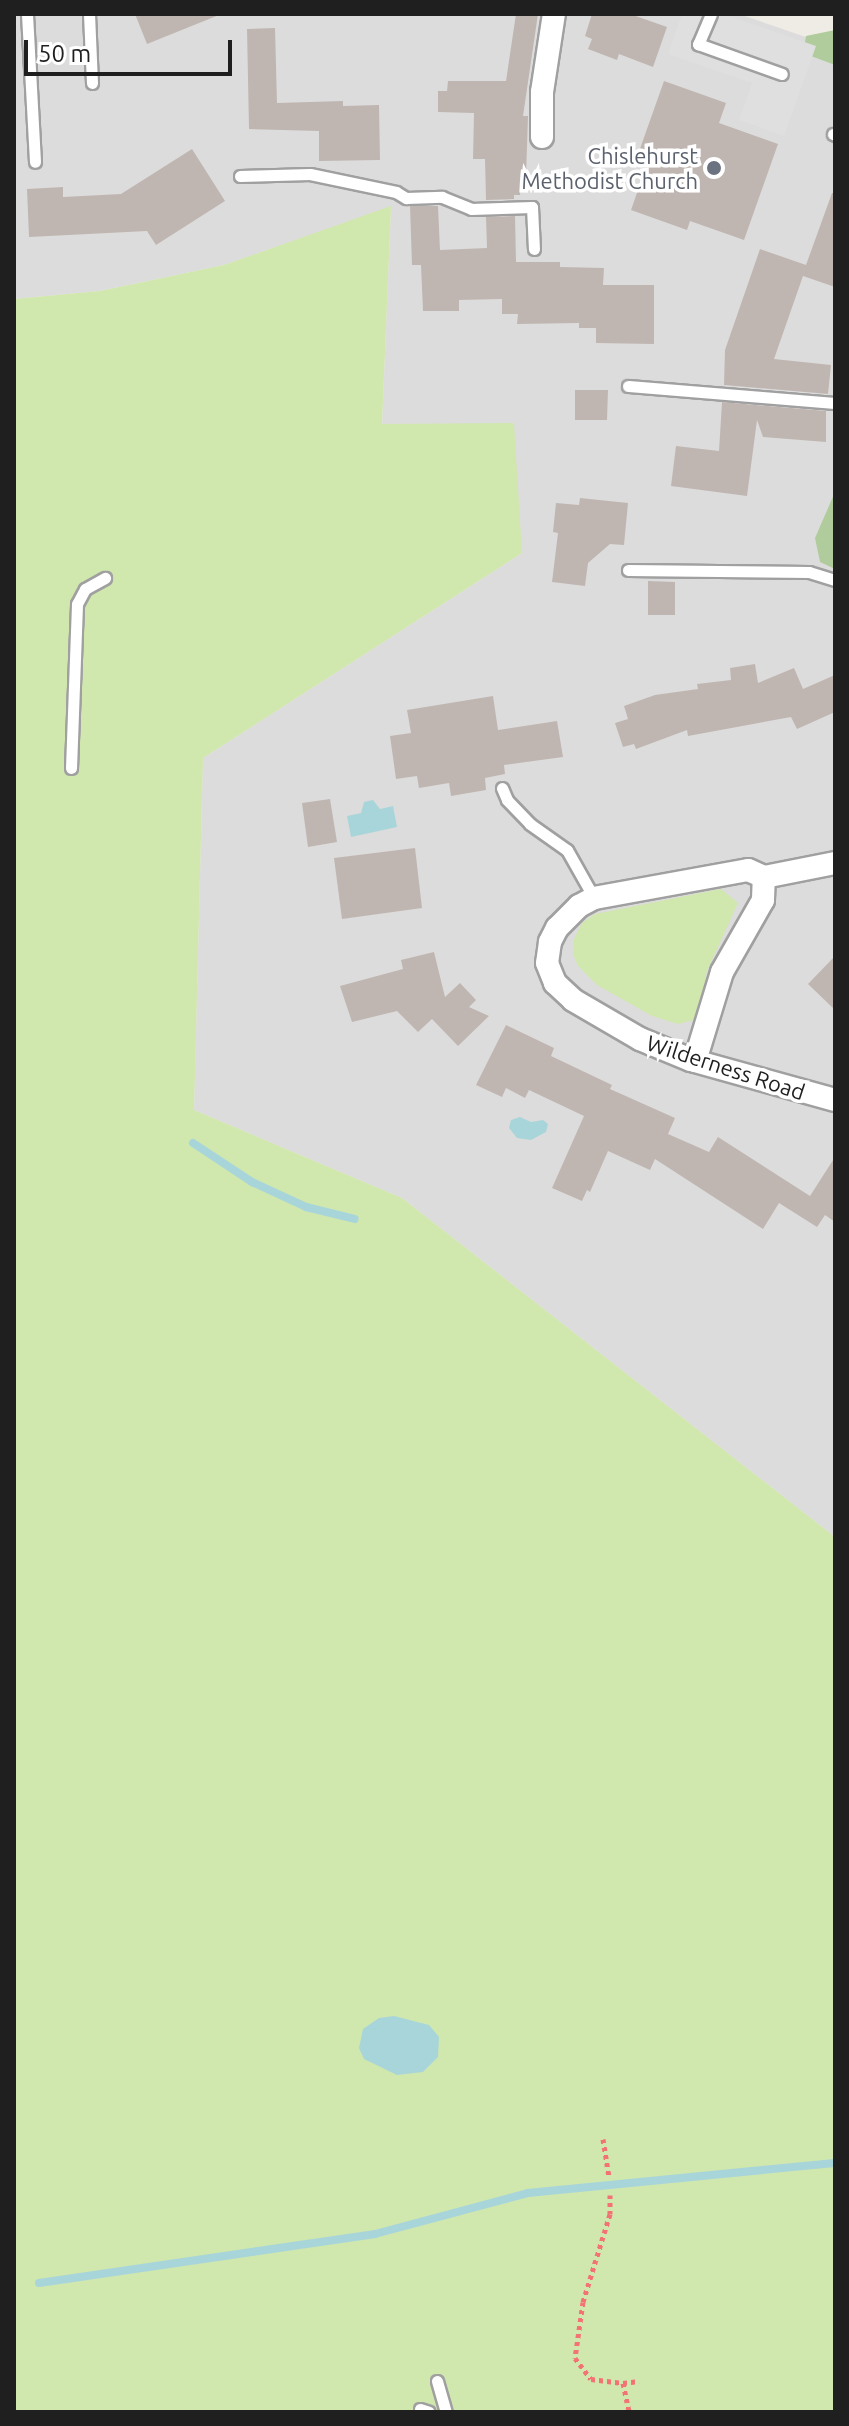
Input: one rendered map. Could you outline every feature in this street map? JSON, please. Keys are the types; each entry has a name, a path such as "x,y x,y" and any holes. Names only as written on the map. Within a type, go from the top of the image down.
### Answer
{"street":[{"path":"542,137 542,92 554,14"},
{"path":"594,898 748,870 764,877 835,863"},
{"path":"695,1061 722,972 763,900 764,877"},
{"name":"Wilderness Road","path":"594,898 579,906 550,942 547,963 555,983 602,1018 640,1039 695,1061 835,1100"}],"lane":[{"path":"27,14 35,162"},
{"path":"89,14 92,83"},
{"path":"711,14 698,44 782,74"},
{"path":"240,176 310,174 396,192 406,198 442,197 471,209 532,207 534,249"},
{"path":"628,386 835,403"},
{"path":"628,570 809,572 835,580"},
{"path":"71,768 77,604 85,589 105,578"},
{"path":"502,788 507,800 530,824 567,850 594,898"},
{"path":"437,2381 446,2412"}],"path":[{"path":"603,2139 609,2176"},
{"path":"610,2195 610,2214 583,2302 575,2358 591,2379 623,2383 639,2381"},
{"path":"623,2383 629,2412"}],"shaded area":[{"path":"14,14 739,14 835,47 835,1537 402,1198 194,1110 203,758 522,553 382,425 391,207 224,265 100,291 14,299"},
{"path":"682,14 723,14 816,46 784,136 739,120 752,83 668,54"}],"green space":[{"path":"835,30 835,65 803,53 806,36"},
{"path":"391,206 382,424 514,423 522,553 203,758 194,1110 402,1198 835,1537 835,2412 14,2412 14,299 100,291 224,265"},
{"path":"835,492 835,569 820,562 815,538"},
{"path":"721,889 738,903 707,971 699,1013 694,1020 678,1024 652,1016 597,985 578,966 573,954 574,939 582,923 595,914"}],"water":[{"path":"373,800 380,809 393,806 397,827 351,837 347,816 361,813 364,802"},
{"path":"520,1117 531,1122 543,1120 548,1124 546,1132 531,1140 517,1138 509,1128 511,1120"},
{"path":"394,2016 429,2025 439,2037 438,2057 423,2072 397,2075 364,2059 359,2048 363,2029 379,2018"}],"building":[{"path":"135,14 219,14 219,15 147,44"},
{"path":"516,14 538,14 523,116 528,116 526,176 521,176 520,195 514,195 514,199 486,200 485,159 473,159 474,113 438,112 438,91 447,91 448,81 506,81"},
{"path":"592,14 630,14 667,27 653,67 619,54 617,60 588,49 592,39 585,36"},
{"path":"275,28 277,103 343,101 343,106 379,105 380,160 319,161 319,131 249,129 247,29"},
{"name":"Chislehurst Methodist Church","path":"664,81 726,103 719,123 778,144 744,240 690,221 687,230 631,210 647,164 636,160"},
{"path":"192,149 225,201 156,245 147,231 29,237 27,189 63,187 63,197 121,194"},
{"path":"832,193 835,193 835,287 803,276 774,359 831,365 828,394 724,385 725,350 760,249 806,265"},
{"path":"410,206 438,206 440,250 487,248 486,217 515,216 516,262 560,262 560,267 604,268 603,285 654,285 654,344 596,343 596,328 579,328 579,323 517,324 518,314 502,314 502,299 459,300 459,311 423,311 421,265 412,265"},
{"path":"575,390 608,390 607,420 575,420"},
{"path":"722,402 826,411 826,442 763,437 757,420 747,496 671,486 676,446 719,451"},
{"path":"580,498 628,503 624,545 610,544 588,563 585,586 552,582 558,533 553,532 556,503 579,505"},
{"path":"648,581 675,582 675,615 648,615"},
{"path":"755,664 758,683 794,668 803,689 835,675 835,712 797,729 791,717 688,736 687,730 636,749 634,744 623,747 615,723 628,719 624,706 655,695 698,689 697,684 731,680 730,668"},
{"path":"493,696 498,730 557,721 563,757 504,765 505,774 485,778 486,790 451,796 449,783 419,788 417,776 396,779 390,736 411,733 407,710"},
{"path":"330,799 337,842 308,847 302,803"},
{"path":"415,848 422,908 342,919 334,858"},
{"path":"434,952 445,997 460,983 476,1000 469,1007 489,1016 458,1046 432,1019 418,1032 397,1011 352,1022 340,986 403,969 401,960"},
{"path":"835,956 835,1010 808,984"},
{"path":"506,1025 554,1048 551,1056 612,1085 610,1089 675,1118 668,1134 709,1152 718,1137 810,1196 835,1157 835,1222 825,1215 817,1227 779,1203 763,1229 655,1159 650,1170 608,1151 590,1192 587,1190 582,1201 552,1188 584,1116 529,1090 525,1098 506,1088 502,1097 476,1085"}],"waterway":[{"path":"193,1143 252,1182 306,1207 355,1219"},
{"path":"39,2283 375,2234 528,2193 835,2163"}],"place":[{"name":"Chislehurst Methodist Church","path":"714,168"}]}
